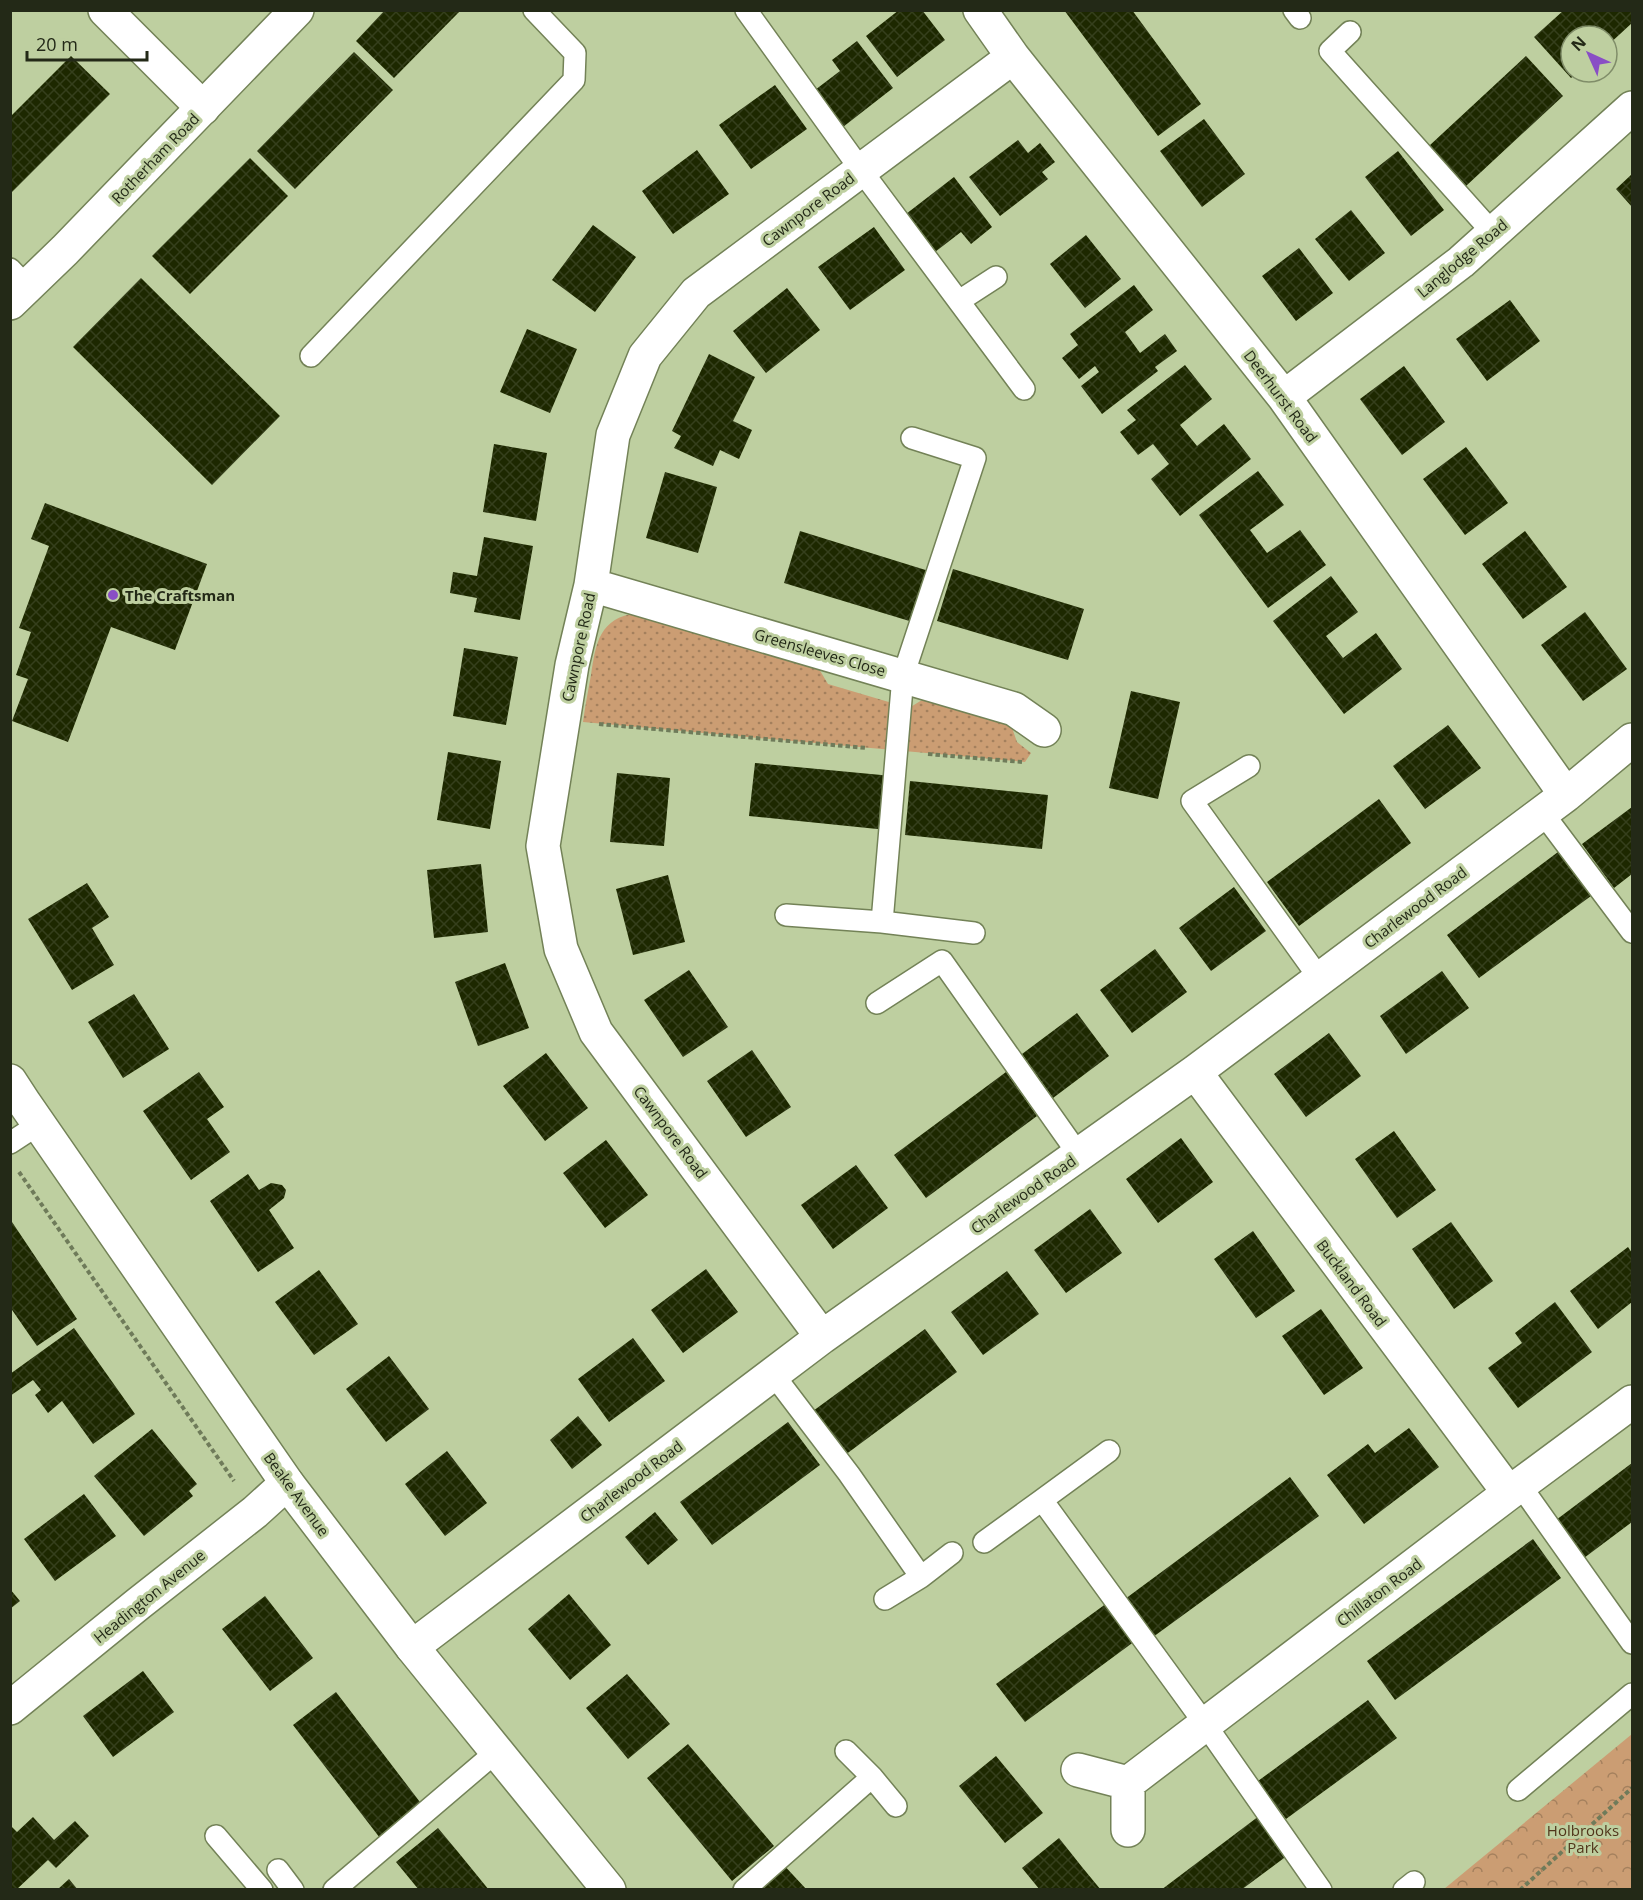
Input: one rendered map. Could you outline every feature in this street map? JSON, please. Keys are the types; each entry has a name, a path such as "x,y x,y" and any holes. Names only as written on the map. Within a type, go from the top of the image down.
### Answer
{"street":[{"path":"105,10 203,108"},
{"name":"Rotherham Road","path":"16,287 203,108 297,10"},
{"name":"Deerhurst Road","path":"980,10 1013,57 1284,397 1554,803"},
{"name":"Cawnpore Road","path":"822,1337 596,1032 561,949 543,846 572,664 591,585 613,435 645,356 696,293 1013,57"},
{"name":"Langlodge Road","path":"1284,397 1461,262 1632,108"},
{"name":"Greensleeves Close","path":"591,585 1014,709 1044,730"},
{"name":"Charlewood Road","path":"412,1647 822,1337 1194,1072 1554,803 1632,740"},
{"name":"Buckland Road","path":"1194,1072 1515,1489"},
{"name":"Beake Avenue","path":"10,1080 287,1483 412,1647 609,1890"},
{"name":"Chillaton Road","path":"1128,1783 1632,1402"},
{"name":"Headington Avenue","path":"10,1708 255,1512 287,1483"},
{"path":"1078,1770 1128,1783 1128,1830"}],"lane":[{"path":"311,356 574,80 574,52 534,10"},
{"path":"746,10 861,170 1024,389"},
{"path":"1350,32 1330,51 1493,233"},
{"path":"959,301 996,277"},
{"path":"882,922 903,676 975,458 912,438"},
{"path":"1249,766 1192,801 1320,978"},
{"path":"1554,803 1632,932"},
{"path":"786,915 882,922 974,933"},
{"path":"877,1003 942,962 1078,1155"},
{"path":"10,1143 39,1124"},
{"path":"773,1374 849,1474 921,1577"},
{"path":"984,1542 1109,1451"},
{"path":"1515,1489 1632,1643"},
{"path":"1042,1500 1205,1724 1321,1890"},
{"path":"885,1599 921,1577 952,1552"},
{"path":"1518,1790 1632,1694"},
{"path":"846,1751 896,1806"},
{"path":"334,1890 496,1752"},
{"path":"744,1890 872,1777"},
{"path":"216,1836 261,1890"},
{"path":"278,1870 293,1890"}],"path":[{"path":"563,721 1025,762 1044,730"},
{"path":"17,1169 255,1512"},
{"path":"1520,1890 1632,1788"}],"green space":[{"path":"637,613 819,669 828,684 909,708 922,700 930,699 1010,722 1017,742 1031,753 1025,762 583,722 595,653 602,634 614,620"},
{"name":"Holbrooks Park","path":"1632,1734 1632,1889 1444,1889"}],"building":[{"path":"385,10 461,10 394,78 356,41"},
{"path":"899,10 922,10 945,40 897,77 866,36"},
{"path":"1064,10 1132,10 1201,104 1158,136"},
{"path":"1564,10 1632,10 1632,23 1619,35 1619,24 1559,24 1559,65 1534,37"},
{"path":"857,41 893,88 843,127 815,90 840,71 832,60"},
{"path":"354,52 393,90 295,189 257,151"},
{"path":"71,56 110,94 10,194 10,117"},
{"path":"1526,56 1563,96 1466,186 1429,146"},
{"path":"775,85 807,129 751,169 719,125"},
{"path":"1204,119 1245,174 1202,207 1160,151"},
{"path":"1018,140 1028,153 1040,143 1055,162 1042,172 1048,179 1000,216 969,177"},
{"path":"697,150 729,194 673,234 642,191"},
{"path":"1398,151 1444,210 1411,236 1365,177"},
{"path":"250,158 288,196 190,294 152,256"},
{"path":"1632,174 1632,207 1616,189"},
{"path":"954,177 992,227 971,244 961,232 935,252 906,214"},
{"path":"1351,210 1385,253 1349,281 1315,239"},
{"path":"593,225 636,257 595,312 552,280"},
{"path":"874,227 905,270 850,310 818,267"},
{"path":"1086,235 1121,279 1085,308 1050,264"},
{"path":"1299,248 1333,293 1296,321 1262,276"},
{"path":"141,278 280,416 212,485 73,347"},
{"path":"1134,285 1153,310 1125,332 1140,353 1165,334 1177,351 1155,367 1158,371 1102,414 1081,386 1099,372 1095,366 1079,379 1062,358 1078,345 1070,334"},
{"path":"787,288 820,330 766,373 733,331"},
{"path":"1510,300 1540,341 1487,381 1456,339"},
{"path":"527,329 577,349 550,413 500,392"},
{"path":"709,354 755,377 733,421 752,430 739,459 720,450 713,466 674,448 681,436 672,431"},
{"path":"1185,365 1212,399 1180,425 1197,446 1224,424 1251,459 1180,516 1151,479 1169,464 1153,444 1138,455 1120,432 1136,420 1127,410"},
{"path":"1404,366 1445,422 1402,455 1360,399"},
{"path":"494,444 547,453 536,521 483,512"},
{"path":"1466,447 1508,503 1465,535 1423,479"},
{"path":"1258,471 1284,505 1250,530 1267,553 1300,530 1326,565 1268,608 1199,515"},
{"path":"665,472 717,487 698,553 646,538"},
{"name":"The Craftsman","path":"45,503 207,564 175,650 111,627 68,742 12,721 28,679 16,675 31,632 19,628 49,546 31,539"},
{"path":"800,531 932,572 916,623 784,583"},
{"path":"1525,531 1567,587 1523,619 1482,564"},
{"path":"484,537 533,546 520,620 474,612 477,598 450,593 453,572 477,576"},
{"path":"953,569 1084,609 1068,660 937,621"},
{"path":"1331,576 1358,612 1326,636 1343,658 1376,633 1402,669 1344,714 1273,621"},
{"path":"1585,612 1627,669 1583,701 1541,645"},
{"path":"464,648 518,657 506,725 453,716"},
{"path":"1131,691 1180,702 1158,799 1109,788"},
{"path":"1448,725 1481,768 1425,809 1393,766"},
{"path":"448,752 501,761 490,829 437,820"},
{"path":"755,763 892,776 887,830 749,816"},
{"path":"617,773 670,778 664,846 610,842"},
{"path":"910,781 1048,795 1042,849 905,835"},
{"path":"1379,799 1411,843 1299,926 1267,882"},
{"path":"1632,807 1632,874 1614,888 1582,844"},
{"path":"1558,852 1591,896 1479,978 1447,935"},
{"path":"481,864 488,932 434,938 427,870"},
{"path":"668,875 685,942 633,955 616,889"},
{"path":"87,883 109,917 92,928 114,965 72,990 28,919"},
{"path":"1234,887 1266,931 1211,971 1179,928"},
{"path":"1155,949 1187,992 1132,1033 1100,990"},
{"path":"505,963 529,1028 478,1046 455,982"},
{"path":"689,970 728,1027 683,1057 644,1000"},
{"path":"1442,971 1469,1008 1406,1054 1380,1016"},
{"path":"134,994 169,1049 123,1078 88,1022"},
{"path":"1077,1013 1109,1056 1053,1098 1022,1054"},
{"path":"1329,1033 1361,1076 1306,1117 1274,1074"},
{"path":"752,1050 791,1107 746,1137 707,1081"},
{"path":"546,1053 588,1108 545,1141 503,1086"},
{"path":"199,1072 224,1107 207,1119 230,1152 191,1180 143,1111"},
{"path":"1006,1072 1037,1116 926,1198 894,1155"},
{"path":"1394,1131 1436,1190 1397,1218 1355,1159"},
{"path":"1181,1138 1213,1182 1158,1223 1126,1179"},
{"path":"606,1140 648,1195 605,1228 563,1173"},
{"path":"856,1165 888,1208 833,1249 801,1205"},
{"path":"248,1174 259,1190 271,1183 282,1185 286,1190 284,1198 269,1210 294,1248 258,1272 210,1201"},
{"path":"1090,1209 1122,1253 1066,1293 1034,1250"},
{"path":"10,1219 77,1319 37,1346 10,1307"},
{"path":"1451,1222 1493,1281 1454,1309 1412,1249"},
{"path":"1253,1231 1295,1291 1256,1318 1214,1259"},
{"path":"1628,1247 1632,1253 1632,1302 1598,1329 1570,1291"},
{"path":"706,1269 738,1312 683,1353 651,1310"},
{"path":"319,1270 358,1324 314,1355 275,1302"},
{"path":"1007,1271 1039,1314 983,1355 951,1312"},
{"path":"1555,1302 1592,1352 1518,1408 1488,1368 1522,1343 1515,1333"},
{"path":"1321,1309 1363,1368 1324,1395 1282,1336"},
{"path":"74,1328 135,1414 93,1444 62,1401 48,1413 35,1395 41,1390 33,1380 10,1396 10,1374"},
{"path":"925,1329 957,1372 845,1455 813,1411"},
{"path":"633,1338 665,1381 609,1422 578,1379"},
{"path":"389,1356 429,1409 386,1442 346,1389"},
{"path":"578,1416 602,1445 572,1469 550,1440"},
{"path":"788,1422 820,1465 712,1545 680,1502"},
{"path":"1409,1428 1439,1467 1364,1524 1327,1475 1368,1444 1375,1453"},
{"path":"152,1429 197,1484 189,1491 193,1496 144,1536 94,1476"},
{"path":"447,1451 487,1503 445,1536 405,1484"},
{"path":"1632,1463 1632,1522 1584,1558 1556,1520"},
{"path":"1290,1477 1319,1516 1153,1637 1125,1599"},
{"path":"84,1494 116,1536 55,1581 24,1539"},
{"path":"655,1512 678,1540 648,1565 625,1537"},
{"path":"1533,1539 1561,1578 1395,1700 1367,1661"},
{"path":"10,1589 20,1601 10,1609"},
{"path":"569,1594 611,1645 570,1680 528,1629"},
{"path":"265,1596 313,1658 270,1691 222,1629"},
{"path":"1107,1603 1135,1641 1025,1722 996,1684"},
{"path":"143,1671 174,1712 113,1757 83,1716"},
{"path":"627,1674 670,1724 628,1759 586,1708"},
{"path":"336,1692 423,1806 380,1838 293,1725"},
{"path":"1368,1700 1397,1738 1286,1819 1258,1781"},
{"path":"688,1744 774,1846 732,1881 647,1778"},
{"path":"996,1756 1043,1813 1005,1843 959,1786"},
{"path":"1259,1816 1288,1855 1241,1890 1161,1890"},
{"path":"33,1817 54,1840 75,1821 89,1836 56,1868 48,1860 16,1890 10,1890 10,1825 17,1832"},
{"path":"438,1828 489,1890 419,1890 396,1862"},
{"path":"1059,1838 1101,1890 1040,1890 1022,1868"},
{"path":"780,1861 807,1890 750,1890"},
{"path":"69,1879 78,1890 57,1890"}],"place":[{"name":"The Craftsman","path":"113,595"}]}
